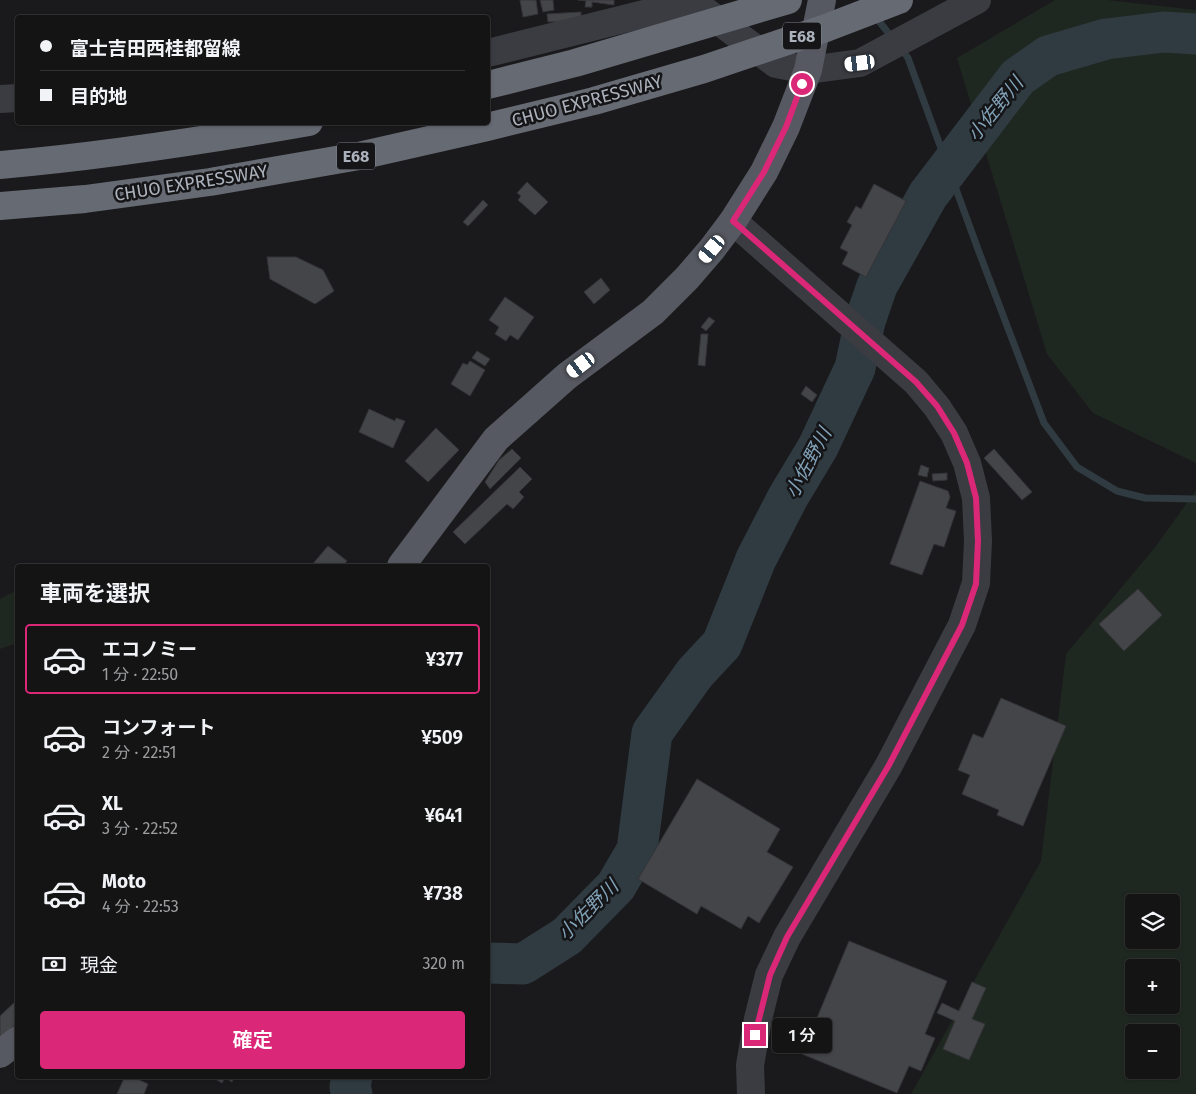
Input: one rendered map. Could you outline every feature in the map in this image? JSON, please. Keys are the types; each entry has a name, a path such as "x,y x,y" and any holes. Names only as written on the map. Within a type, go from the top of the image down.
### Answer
{"highway":[{"name":"E68","path":"490,85 691,30 788,0"},
{"name":"CHUO EXPRESSWAY","path":"0,206 85,199 210,182 359,156 487,127 575,106 704,69 826,28 899,0"},
{"path":"0,165 60,160 213,139 292,125"}],"main road":[{"path":"402,564 496,439 567,376 653,312 687,278 733,221 764,172 786,127 808,70 822,0"},
{"path":"0,1054 15,1042"}],"street":[{"path":"490,52 684,4 700,6 776,64 808,70 860,63 977,0"},
{"path":"0,99 15,98"},
{"path":"733,221 883,352 916,382 937,406 954,433 967,463 976,498 978,541 976,584 962,625 889,765 787,937 770,975 758,1019 750,1065 751,1094"}],"shaded area":[{"path":"1055,0 1107,0 1196,10 1196,463 1093,413 1047,354 957,58"},
{"path":"1196,490 1196,1094 911,1094 1041,861 1066,654 1156,546"},
{"path":"15,591 15,644 0,649 0,599"}],"building":[{"path":"520,0 536,0 538,14 523,17"},
{"path":"540,0 553,0 554,10 543,12"},
{"path":"578,0 614,0 614,5 592,2 592,7 585,7 586,1"},
{"path":"581,12 581,20 548,22 547,14"},
{"path":"527,182 548,202 535,215 518,200 521,196 517,193"},
{"path":"874,184 906,201 866,277 842,264 848,252 840,248 852,225 847,222 856,206 861,209"},
{"path":"483,200 488,205 468,226 463,222"},
{"path":"267,257 296,257 323,270 334,291 315,304 270,279"},
{"path":"601,278 610,290 594,304 584,292"},
{"path":"505,297 534,317 518,340 510,335 506,341 495,334 499,327 489,320"},
{"path":"709,317 715,321 706,331 701,327"},
{"path":"701,334 708,334 705,366 698,365"},
{"path":"477,351 490,359 485,366 472,358"},
{"path":"470,361 485,370 470,396 451,384 463,363 467,365"},
{"path":"806,386 817,395 812,402 801,394"},
{"path":"369,409 395,421 396,418 405,421 393,448 359,432"},
{"path":"436,428 459,450 428,482 405,461"},
{"path":"512,449 521,458 490,489 485,482 499,460"},
{"path":"994,449 1032,492 1022,500 984,458"},
{"path":"921,465 929,468 927,477 918,475"},
{"path":"520,467 532,479 519,492 524,497 513,509 507,504 465,544 453,532"},
{"path":"947,473 947,480 933,481 932,474"},
{"path":"920,481 948,491 950,497 946,508 956,511 944,547 934,544 922,575 890,564"},
{"path":"328,546 347,561 344,564 313,564"},
{"path":"1138,589 1162,615 1124,651 1099,624"},
{"path":"1001,698 1066,726 1023,826 997,815 999,810 962,794 970,775 958,770 973,734 983,738"},
{"path":"697,779 780,829 767,852 793,867 759,923 748,916 741,929 701,906 697,914 638,879"},
{"path":"849,941 947,981 925,1034 935,1038 921,1071 909,1066 897,1093 802,1054"},
{"path":"972,982 986,988 972,1019 985,1024 969,1060 943,1049 955,1021 937,1013 942,1003 959,1011"},
{"path":"15,1002 15,1025 0,1039 0,1016"},
{"path":"124,1079 137,1079 148,1084 144,1094 117,1094"},
{"path":"215,1079 224,1079 222,1083"}],"waterway":[{"path":"875,16 893,39"},
{"name":"小佐野川","path":"490,963 523,964 567,936 616,886 637,850 652,733 695,673 722,644 756,559 788,497 818,447 855,368 865,321 877,286 928,195 1018,77 1048,56 1106,39 1164,32 1196,34"},
{"path":"900,47 908,58 1044,423 1077,467 1117,491 1145,498 1196,499"},
{"name":"小佐野川","path":"351,1079 350,1087 352,1094"}],"route":[{"path":"755,1035 770,975 787,937 889,765 962,625 976,584 978,541 976,498 967,463 954,433 937,406 916,382 733,221 764,172 786,127 802,84"}]}
